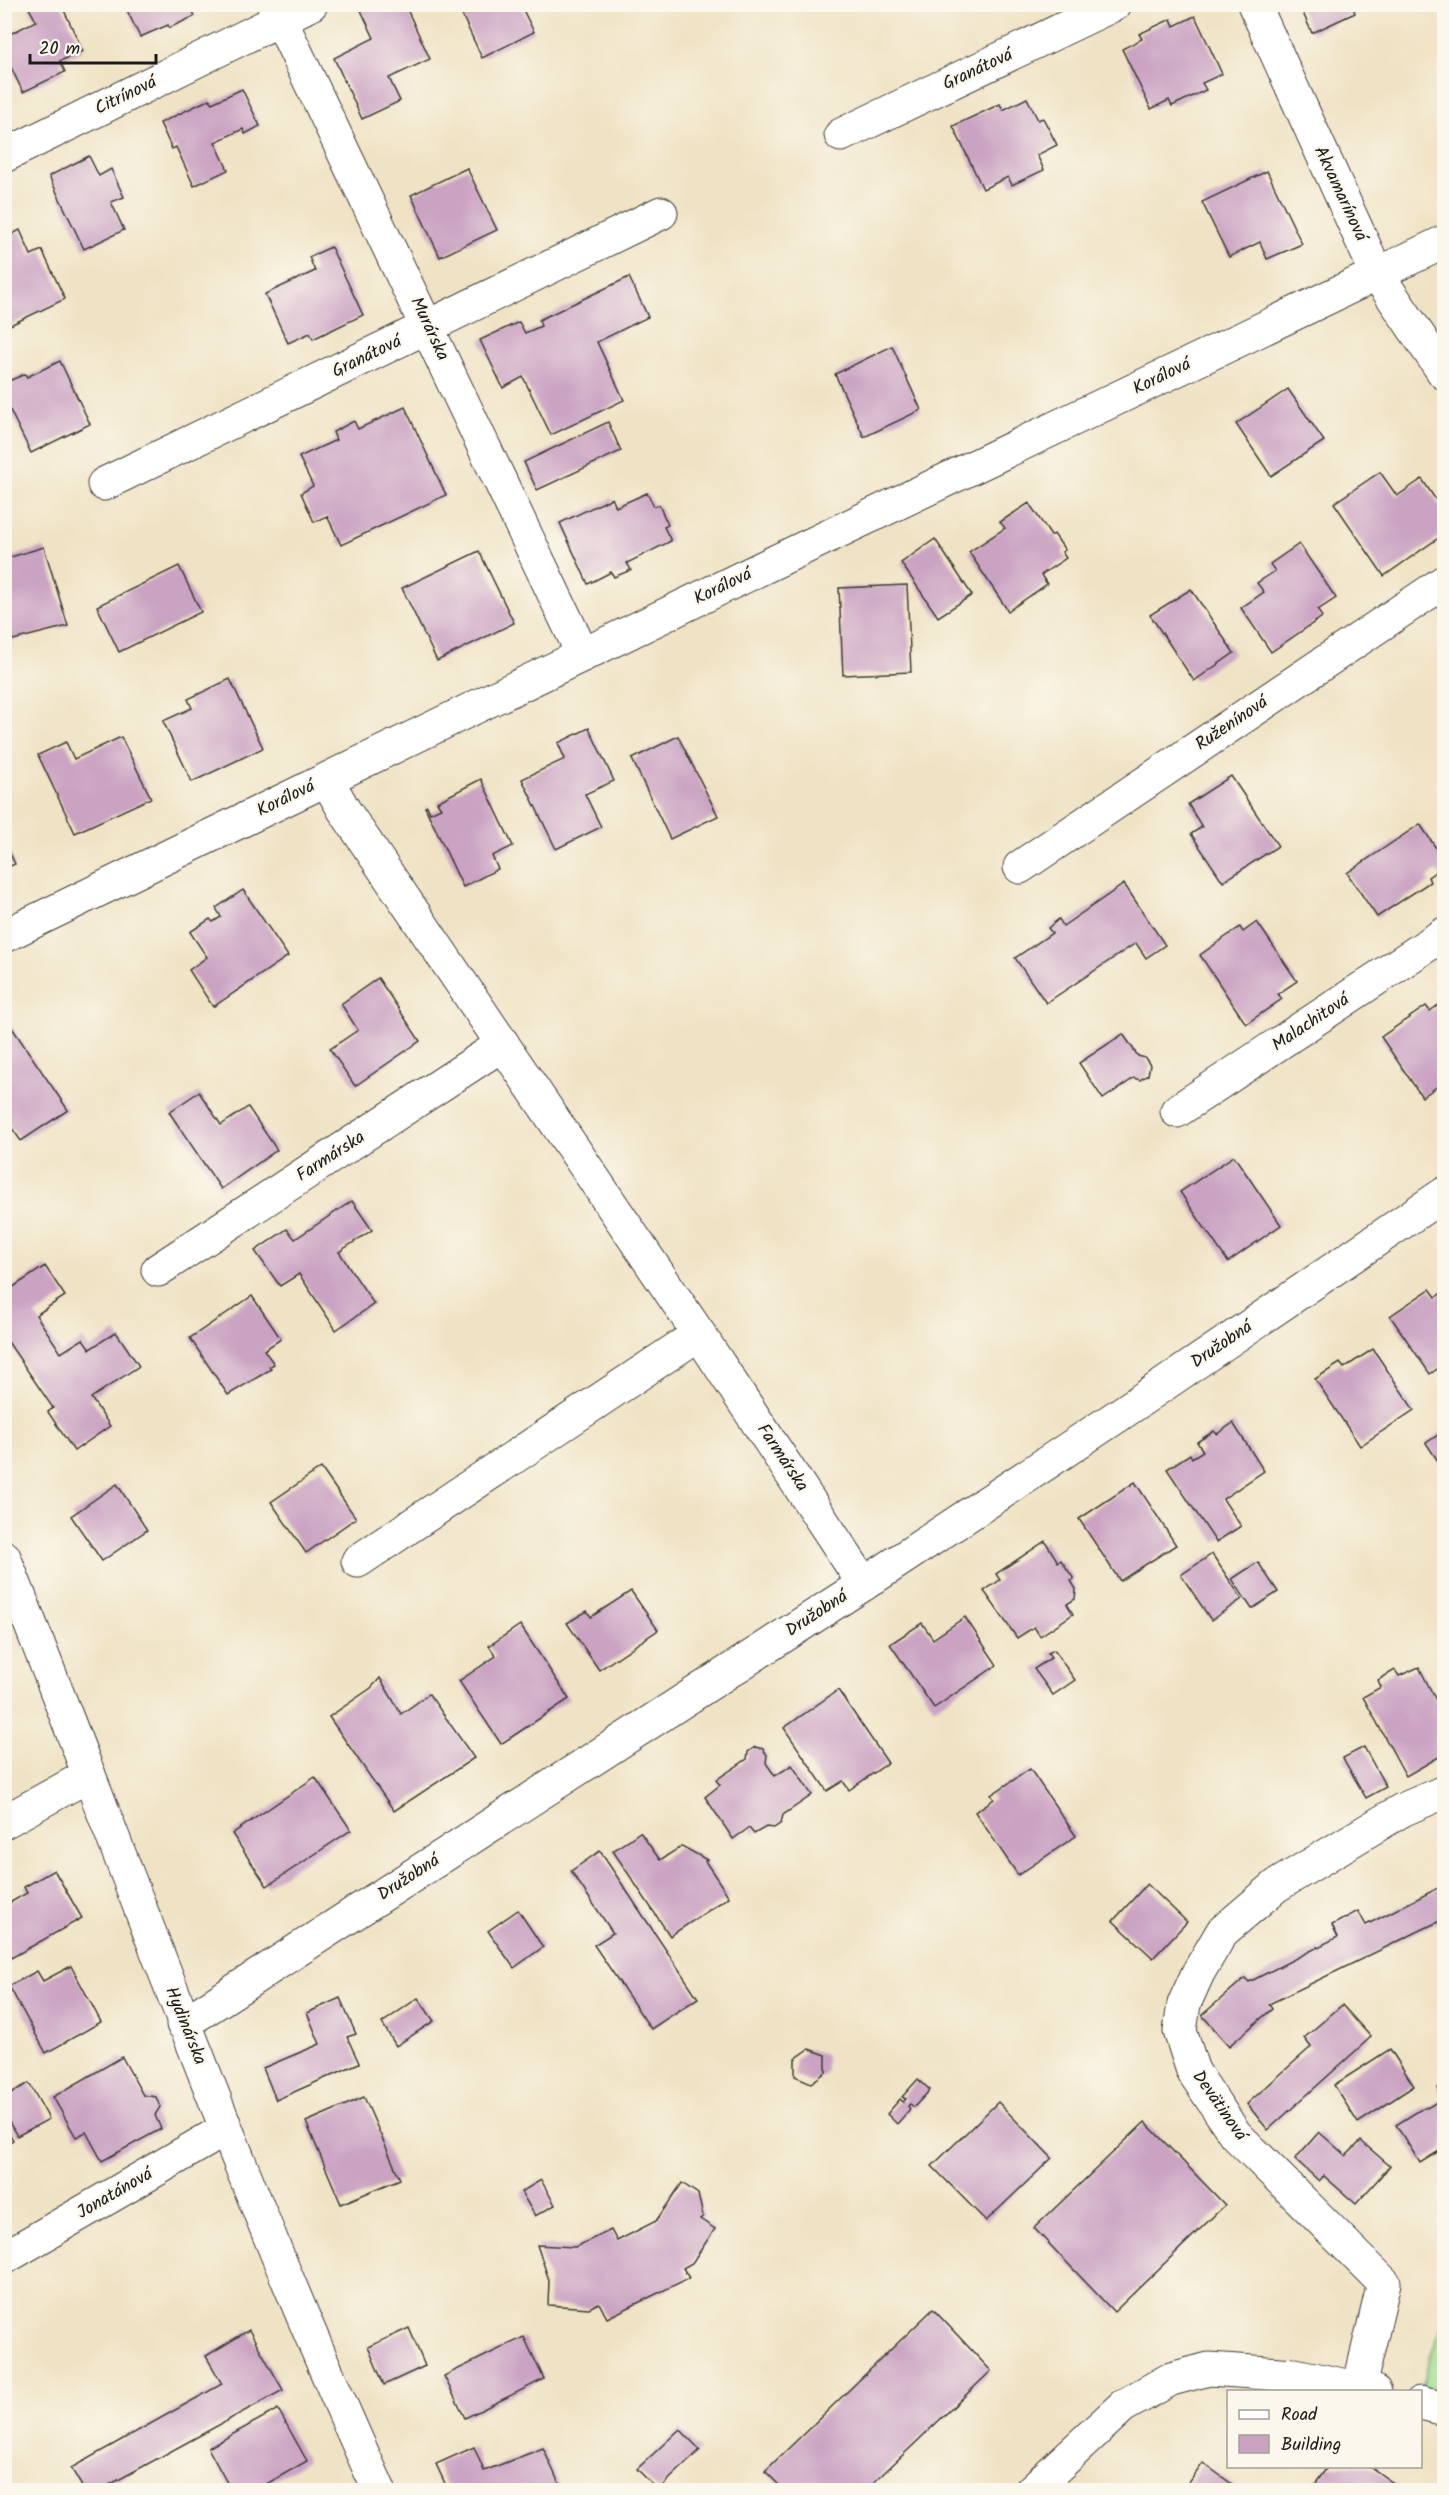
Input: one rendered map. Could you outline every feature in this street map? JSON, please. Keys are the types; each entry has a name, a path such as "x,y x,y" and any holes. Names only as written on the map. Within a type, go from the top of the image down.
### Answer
{"street":[{"name":"Citrínová","path":"4,156 277,12 311,4"},
{"name":"Granátová","path":"841,135 1116,4"},
{"name":"Akvamarínová","path":"1254,4 1377,274 1444,373"},
{"name":"Murárska","path":"277,12 583,655"},
{"name":"Granátová","path":"104,484 661,213"},
{"name":"Korálová","path":"4,936 1444,242"},
{"name":"Ruženínová","path":"1020,867 1444,582"},
{"name":"Farmárska","path":"327,780 864,1584"},
{"name":"Malachitová","path":"1177,1111 1444,934"},
{"name":"Farmárska","path":"158,1270 503,1044"},
{"name":"Družobná","path":"183,2024 864,1584 1119,1415 1444,1194"},
{"path":"358,1561 699,1334"},
{"name":"Hydinárska","path":"4,1557 183,2024 344,2413 379,2490"},
{"path":"4,1822 89,1775"},
{"name":"Devätinová","path":"1367,2389 1384,2283 1235,2134 1193,2070 1180,2031 1184,2004 1198,1973 1222,1932 1276,1886 1402,1810 1444,1792"},
{"name":"Jonatánová","path":"4,2258 226,2129"},
{"path":"1032,2490 1123,2406 1171,2379 1209,2369 1295,2375 1367,2389"},
{"path":"1422,2404 1444,2409"}],"green space":[{"path":"1444,2317 1444,2391 1421,2386"}],"building":[{"path":"37,4 61,4 83,51 60,61 65,72 23,92 4,53 4,37 36,21 29,8"},
{"path":"124,4 189,4 195,16 169,28 168,25 140,37"},
{"path":"457,4 520,4 534,32 482,58"},
{"path":"1299,4 1352,4 1355,13 1312,33"},
{"path":"405,5 430,59 389,78 400,101 362,119 334,58 374,38 359,6"},
{"path":"1195,16 1222,74 1202,83 1206,90 1172,106 1169,100 1151,109 1122,49 1142,39 1139,34 1171,19 1174,26"},
{"path":"242,89 260,126 245,134 243,129 215,142 228,170 194,186 176,147 172,149 160,123 210,99 212,103"},
{"path":"1027,98 1038,120 1043,118 1057,145 1037,155 1044,170 1012,185 1008,177 983,189 953,126 1000,104 1003,110"},
{"path":"89,156 99,176 111,169 124,197 111,202 124,230 84,249 49,176"},
{"path":"467,168 497,230 440,257 411,195"},
{"path":"1267,171 1302,244 1267,259 1260,242 1229,257 1202,202"},
{"path":"20,230 31,255 42,250 65,299 4,328 4,238"},
{"path":"331,247 363,315 313,339 310,333 288,343 265,294 315,271 309,257"},
{"path":"629,277 648,317 597,342 624,400 551,435 523,377 503,388 480,340 519,322 525,333 541,326 539,320"},
{"path":"892,346 921,410 864,437 835,374"},
{"path":"60,361 90,424 31,453 4,398 4,383 25,374 27,377"},
{"path":"1288,389 1324,441 1271,476 1236,424"},
{"path":"405,407 446,495 341,545 327,516 314,522 301,493 313,486 299,457 336,440 333,432 354,421 358,429"},
{"path":"608,422 621,451 537,490 524,462"},
{"path":"1380,472 1397,496 1422,479 1444,512 1444,534 1384,576 1334,503"},
{"path":"647,493 654,506 659,505 668,525 664,527 671,541 627,563 631,570 614,577 611,572 588,584 560,523 612,498 616,507"},
{"path":"1029,503 1051,536 1054,534 1065,550 1062,552 1066,558 1041,575 1047,584 1008,611 969,552 1005,528 1000,522"},
{"path":"935,539 972,595 938,617 901,563"},
{"path":"1299,544 1336,598 1318,610 1322,617 1271,652 1241,608 1264,592 1257,583 1275,571 1270,564"},
{"path":"44,547 68,626 5,642 4,559"},
{"path":"479,551 514,623 437,661 402,588"},
{"path":"179,566 201,612 119,652 97,606"},
{"path":"907,585 911,672 843,675 839,588"},
{"path":"1191,589 1234,653 1194,681 1150,615"},
{"path":"230,679 263,748 192,782 163,721 192,708 188,699"},
{"path":"589,728 614,781 585,794 601,827 556,849 522,779 565,759 558,743"},
{"path":"678,736 718,816 670,839 632,759"},
{"path":"121,737 151,798 75,833 38,755 66,742 74,759"},
{"path":"1231,776 1278,846 1223,882 1191,834 1202,827 1188,804"},
{"path":"481,779 513,846 492,856 498,869 463,887 425,807 427,806 430,813 441,808 437,802"},
{"path":"1420,824 1444,860 1444,872 1440,875 1437,871 1428,877 1430,882 1377,917 1347,873"},
{"path":"4,841 15,864 4,869"},
{"path":"1124,884 1165,945 1146,958 1136,943 1046,1003 1015,958 1052,933 1048,928 1059,919 1063,926"},
{"path":"243,890 288,956 213,1007 189,970 207,957 190,932 210,919 213,922 221,917 216,908"},
{"path":"1257,922 1297,981 1278,994 1282,999 1246,1024 1200,955 1240,927 1243,932"},
{"path":"378,978 420,1041 355,1086 330,1049 358,1030 341,1004"},
{"path":"1444,1001 1444,1082 1422,1097 1381,1037 1426,1006 1430,1011"},
{"path":"4,1016 68,1110 21,1141 4,1117"},
{"path":"1123,1034 1138,1056 1145,1058 1150,1065 1148,1075 1140,1080 1134,1078 1103,1099 1079,1063"},
{"path":"199,1092 221,1125 248,1107 277,1150 221,1189 169,1112"},
{"path":"1234,1156 1281,1225 1228,1262 1180,1192"},
{"path":"352,1201 372,1230 339,1252 374,1304 336,1330 299,1274 280,1286 255,1251 287,1229 295,1239"},
{"path":"45,1266 65,1296 36,1315 61,1353 83,1339 90,1349 116,1332 139,1366 91,1398 110,1426 74,1451 48,1412 53,1408 4,1336 4,1293"},
{"path":"1430,1289 1436,1297 1444,1291 1444,1364 1430,1374 1390,1316"},
{"path":"252,1296 281,1339 264,1350 274,1364 269,1367 271,1369 228,1395 190,1338"},
{"path":"1373,1349 1414,1410 1360,1446 1315,1379 1340,1363 1344,1368"},
{"path":"1233,1423 1264,1471 1223,1499 1241,1526 1216,1542 1167,1469 1190,1454 1192,1458 1203,1451 1197,1442 1214,1431 1217,1434"},
{"path":"1444,1431 1444,1470 1426,1443"},
{"path":"321,1468 356,1518 306,1553 271,1502"},
{"path":"1135,1482 1176,1545 1120,1581 1079,1519"},
{"path":"117,1484 147,1530 102,1561 71,1516"},
{"path":"1045,1541 1058,1562 1061,1560 1074,1579 1071,1581 1076,1589 1075,1599 1067,1604 1073,1614 1040,1636 1034,1627 1017,1638 984,1591 1000,1580 996,1574"},
{"path":"1212,1554 1242,1599 1211,1620 1181,1575"},
{"path":"1258,1562 1278,1592 1252,1609 1232,1579"},
{"path":"631,1591 658,1630 599,1670 567,1623 587,1611 591,1617"},
{"path":"965,1617 997,1665 934,1708 890,1644 922,1623 933,1639"},
{"path":"520,1625 569,1699 501,1744 459,1681 496,1656 489,1646"},
{"path":"1054,1650 1075,1680 1053,1695 1034,1669 1051,1658 1048,1653"},
{"path":"1419,1667 1444,1716 1444,1754 1406,1776 1363,1697 1381,1687 1378,1680 1395,1670 1399,1676"},
{"path":"380,1678 401,1714 429,1694 474,1758 394,1811 329,1717 371,1688"},
{"path":"838,1690 888,1763 849,1790 843,1781 827,1791 784,1728"},
{"path":"755,1747 763,1749 767,1755 766,1763 775,1776 792,1765 812,1795 783,1815 781,1823 774,1828 766,1827 754,1834 749,1828 733,1839 705,1797 720,1785 716,1780 747,1759 748,1752"},
{"path":"1364,1747 1386,1787 1366,1798 1343,1758"},
{"path":"1030,1769 1076,1836 1018,1875 975,1812 994,1799 991,1795"},
{"path":"315,1777 351,1830 267,1886 232,1834"},
{"path":"640,1832 660,1860 682,1846 707,1860 705,1861 729,1897 670,1936 613,1851"},
{"path":"600,1851 698,1998 651,2029 594,1945 613,1933 571,1871"},
{"path":"54,1870 82,1918 4,1962 4,1906 27,1893 24,1887"},
{"path":"1147,1884 1187,1922 1153,1958 1113,1921"},
{"path":"1444,1885 1444,1919 1269,2004 1272,2009 1229,2046 1202,2015 1245,1978 1249,1982 1338,1937 1332,1925 1358,1911 1366,1925"},
{"path":"518,1910 543,1947 514,1968 488,1931"},
{"path":"71,1966 101,2022 46,2053 9,1986 37,1971 43,1981"},
{"path":"340,1998 356,2034 347,2037 359,2063 276,2100 263,2068 320,2044 307,2013"},
{"path":"418,1998 434,2021 396,2046 382,2023"},
{"path":"1342,2005 1371,2037 1268,2130 1247,2104 1311,2047 1304,2038"},
{"path":"809,2049 826,2055 826,2072 811,2083 795,2076 795,2059"},
{"path":"1390,2049 1414,2086 1358,2123 1334,2085"},
{"path":"122,2057 143,2095 156,2097 160,2107 155,2115 161,2129 102,2161 86,2132 76,2137 53,2097"},
{"path":"918,2079 930,2090 914,2107 910,2104 908,2106 910,2109 897,2124 887,2114 900,2099 903,2102 906,2099 902,2097"},
{"path":"29,2083 49,2119 17,2136 4,2113 4,2097"},
{"path":"1444,2084 1444,2098 1438,2088"},
{"path":"364,2097 400,2179 341,2204 306,2122"},
{"path":"1444,2098 1444,2148 1420,2163 1396,2125 1426,2106 1427,2108"},
{"path":"998,2102 1052,2158 986,2221 932,2166"},
{"path":"1145,2122 1225,2205 1114,2312 1034,2228"},
{"path":"4,2124 13,2140 4,2145"},
{"path":"1319,2132 1346,2156 1361,2141 1390,2166 1356,2204 1324,2176 1319,2181 1295,2159"},
{"path":"541,2180 555,2205 535,2216 521,2192"},
{"path":"682,2183 698,2194 703,2216 700,2219 715,2229 692,2263 683,2268 689,2278 607,2318 599,2303 589,2308 548,2305 549,2280 537,2245 575,2247 611,2230 617,2241 656,2221"},
{"path":"933,2309 991,2371 866,2490 784,2490 765,2471"},
{"path":"409,2328 425,2366 384,2385 368,2347"},
{"path":"249,2330 283,2390 100,2490 84,2490 71,2468 222,2384 206,2356"},
{"path":"524,2337 544,2379 465,2418 444,2376"},
{"path":"278,2409 307,2461 256,2490 231,2490 208,2448"},
{"path":"680,2429 700,2450 658,2490 637,2469"},
{"path":"474,2447 484,2471 543,2448 562,2490 448,2490 436,2464"},
{"path":"1203,2463 1240,2490 1184,2490"},
{"path":"1327,2468 1372,2468 1403,2490 1311,2490"}]}
